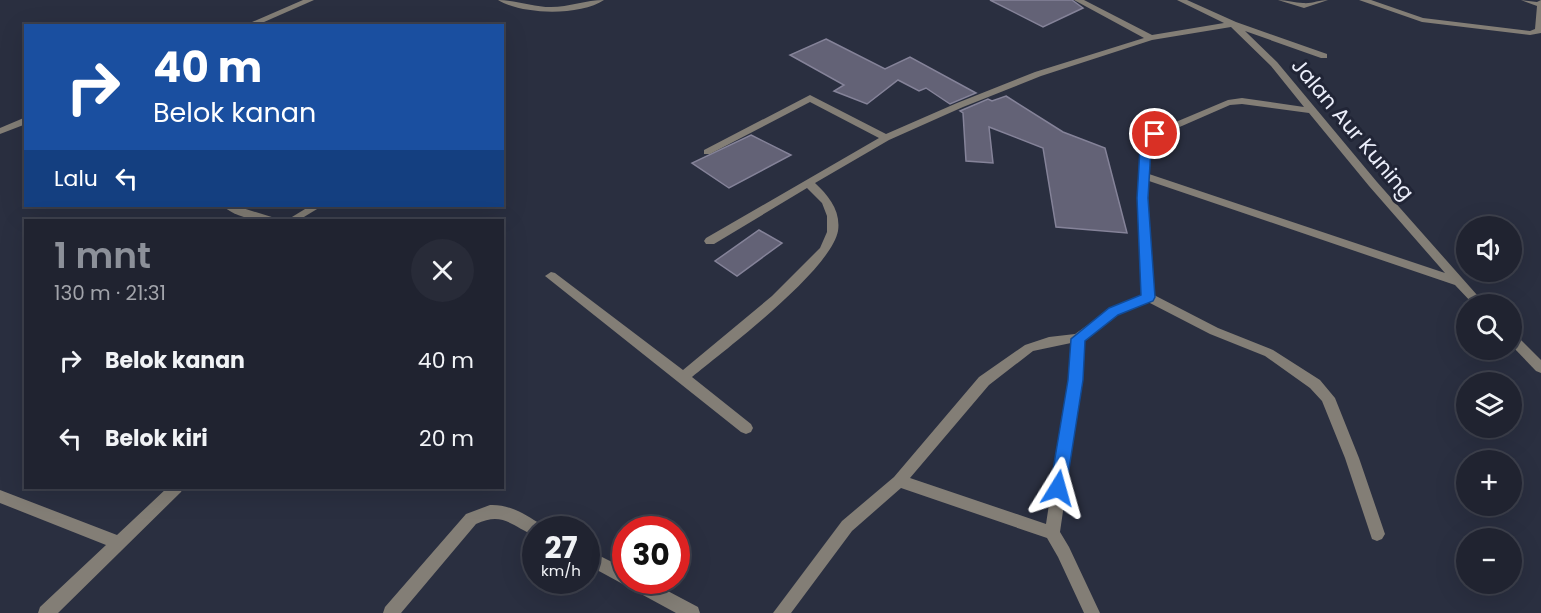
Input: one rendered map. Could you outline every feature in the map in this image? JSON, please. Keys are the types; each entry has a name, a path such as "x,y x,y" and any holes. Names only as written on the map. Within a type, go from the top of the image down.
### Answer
{"street":[{"path":"252,24 310,0"},
{"path":"502,0 536,9 557,10 600,0"},
{"path":"1078,0 1150,38"},
{"name":"Jalan Aur Kuning","path":"1181,0 1233,24 1274,64 1310,110 1456,281"},
{"path":"1282,0 1304,6 1324,0"},
{"path":"1363,0 1422,20 1530,33 1539,31 1541,1"},
{"path":"1525,0 1540,5"},
{"path":"710,241 886,138 1038,75 1150,38 1233,24 1324,56"},
{"path":"707,152 810,98 886,138"},
{"path":"1148,297 1143,198 1146,148 1155,134 1168,126 1228,103 1242,100 1310,110"},
{"path":"0,131 24,121"},
{"path":"1145,176 1456,282"},
{"path":"683,376 787,290 816,261 829,243 833,225 832,212 827,199 808,183"},
{"path":"230,207 267,219"},
{"path":"294,219 315,207"},
{"path":"550,276 683,376 746,428"},
{"name":"Jalan Aur Kuning","path":"1457,282 1469,294"},
{"path":"781,613 847,526 899,482 984,381 1029,348 1049,342 1078,339 1114,312 1148,297"},
{"path":"1148,297 1214,331 1269,354 1315,384 1328,398 1352,458 1377,534"},
{"path":"1052,533 1075,380 1078,339"},
{"path":"1522,348 1541,368"},
{"path":"899,482 1052,533 1064,552 1092,613"},
{"path":"46,613 175,489"},
{"path":"0,496 118,543"},
{"path":"391,613 471,519 484,512 504,512 522,522"},
{"path":"657,594 692,613"}],"building":[{"path":"990,0 1072,0 1083,8 1043,27"},
{"path":"826,39 885,69 910,57 976,93 950,104 926,88 919,91 898,80 867,104 834,91 844,85 790,55"},
{"path":"1006,96 1063,132 1105,148 1127,233 1056,227 1043,148 989,127 993,163 966,161 963,113 960,111 988,99 992,101"},
{"path":"751,135 791,155 729,188 692,163"},
{"path":"759,230 782,243 737,276 715,261"}],"route":[{"path":"1058,488 1075,380 1078,339 1114,312 1148,297 1143,198 1146,148 1155,134"}]}
